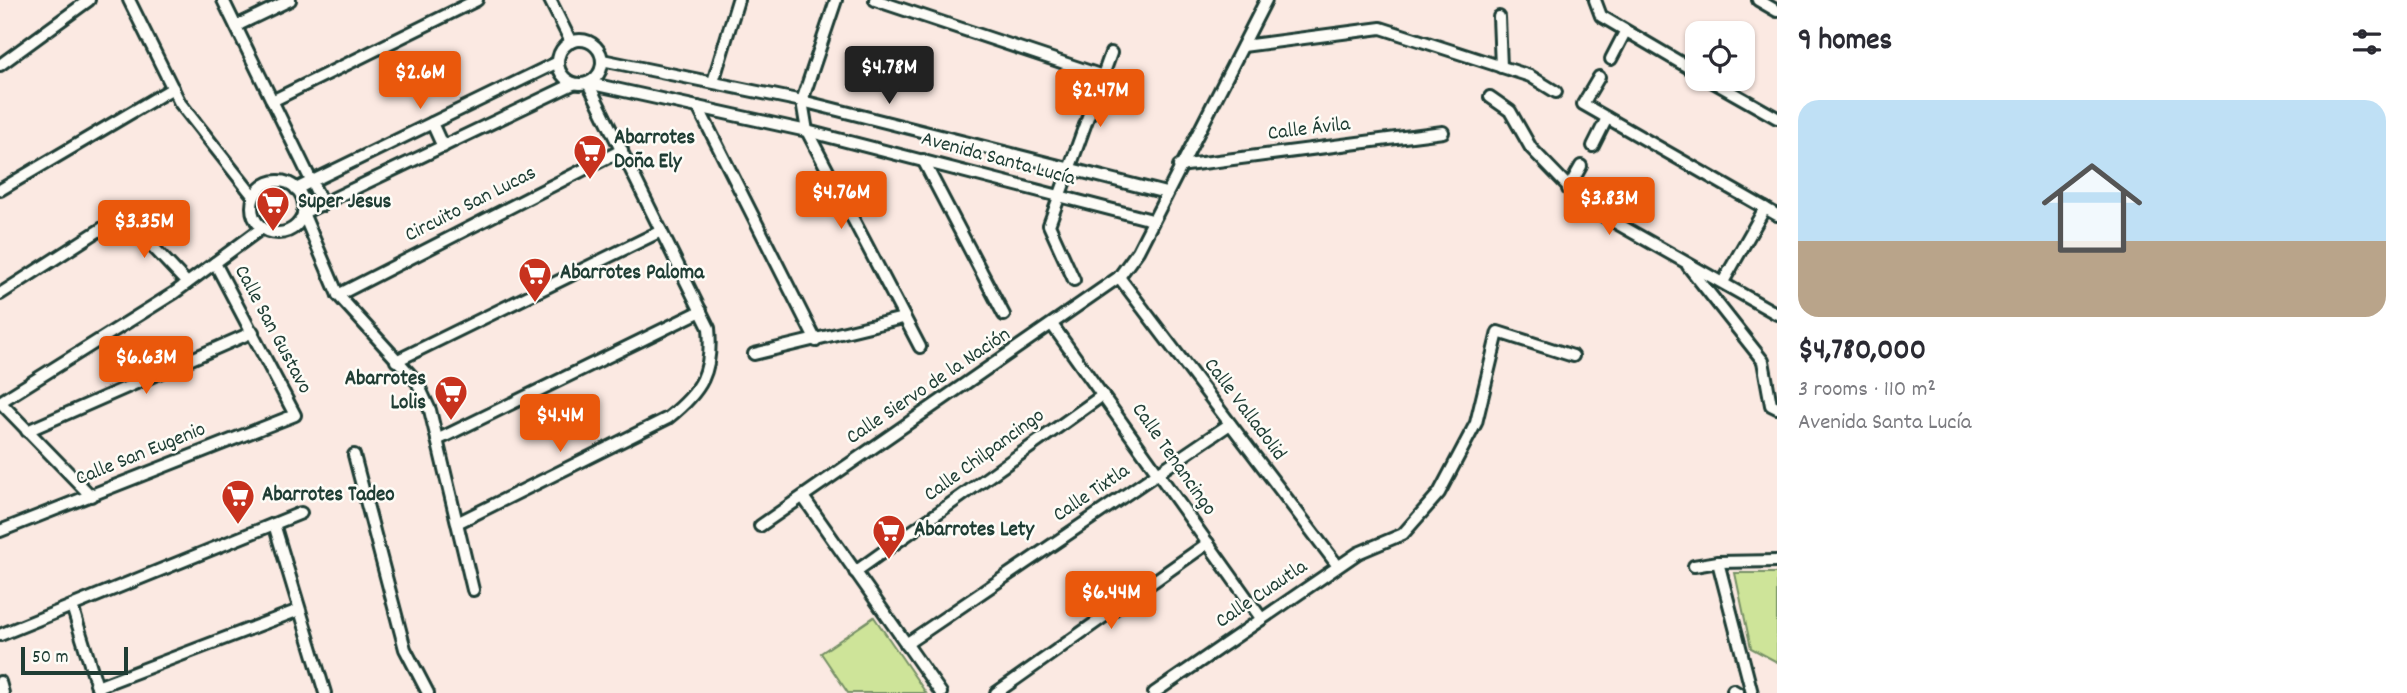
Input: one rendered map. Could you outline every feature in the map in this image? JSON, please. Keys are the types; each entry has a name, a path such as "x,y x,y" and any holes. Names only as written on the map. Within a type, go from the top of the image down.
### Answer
{"street":[{"path":"0,65 89,0"},
{"path":"129,0 180,103 254,197"},
{"path":"223,0 323,205"},
{"path":"236,26 290,0"},
{"path":"272,101 477,0"},
{"path":"550,0 571,42"},
{"path":"713,82 738,0"},
{"path":"836,0 802,101 807,131 920,347"},
{"path":"875,0 1103,76"},
{"name":"Calle Siervo de la Nación","path":"760,526 1053,326 1119,277 1138,251 1266,0"},
{"path":"1595,0 1601,16 1685,66"},
{"path":"1758,0 1777,11"},
{"path":"1499,17 1501,67"},
{"path":"1243,46 1381,28 1530,76 1556,92"},
{"path":"1611,58 1625,32"},
{"path":"303,213 573,84 588,83 597,77 602,60 599,50 591,43 571,42 561,50 558,62 562,75 573,84"},
{"path":"1074,280 1049,225 1111,52"},
{"name":"Avenida Santa Lucía","path":"602,60 802,101 1166,192"},
{"path":"296,189 558,62"},
{"path":"1600,77 1583,104 1777,215"},
{"path":"457,523 668,418 692,397 711,356 709,328 588,83"},
{"name":"Avenida Santa Lucía","path":"588,83 807,131 1152,220"},
{"path":"0,190 173,89"},
{"path":"1729,91 1777,118"},
{"path":"1490,97 1510,111 1531,148 1588,207 1777,314"},
{"path":"698,107 816,341"},
{"path":"1593,146 1607,118"},
{"path":"432,123 443,146"},
{"name":"Calle Ávila","path":"1179,166 1443,132"},
{"name":"Circuito San Lucas","path":"338,295 622,150"},
{"path":"923,160 1003,316"},
{"path":"1568,189 1581,166"},
{"path":"273,182 289,184 296,189 304,205 300,222 286,232 277,233 262,228 253,214 254,197 258,190 273,182"},
{"path":"1723,282 1765,208"},
{"path":"303,213 338,295 417,382 430,410 473,590"},
{"path":"0,294 123,215 187,283"},
{"path":"91,496 0,402 187,283 262,228"},
{"path":"396,361 662,231"},
{"name":"Calle San Gustavo","path":"215,263 295,415"},
{"path":"1686,263 1763,361 1771,405 1777,408"},
{"name":"Calle Valladolid","path":"1119,277 1338,566"},
{"path":"437,440 701,311"},
{"path":"754,354 903,318"},
{"name":"Calle Tenancingo","path":"1053,326 1261,618"},
{"path":"27,431 253,332"},
{"name":"Calle Cuautla","path":"1154,693 1358,553 1403,534 1439,493 1476,423 1498,332 1573,356"},
{"name":"Calle Chilpancingo","path":"855,572 1103,395"},
{"name":"Calle San Eugenio","path":"0,531 295,415"},
{"name":"Calle Tixtla","path":"906,644 1230,424"},
{"path":"354,456 405,649 428,693"},
{"path":"803,497 941,693"},
{"path":"0,635 301,513"},
{"path":"274,524 325,693"},
{"path":"996,693 1208,543"},
{"path":"1694,566 1718,562 1777,561"},
{"path":"1718,562 1752,693"},
{"path":"72,606 98,690 299,610"},
{"path":"0,682 4,693"}],"green space":[{"path":"1735,573 1777,573 1777,662 1751,648"},
{"path":"874,617 926,693 848,693 821,653"}],"place":[{"name":"Abarrotes Doña Ely","path":"590,181"},
{"name":"Super Jesus","path":"273,233"},
{"name":"Abarrotes Paloma","path":"535,304"},
{"name":"Abarrotes Lolis","path":"451,422"},
{"name":"Abarrotes Tadeo","path":"238,526"},
{"name":"Abarrotes Lety","path":"889,561"}]}
